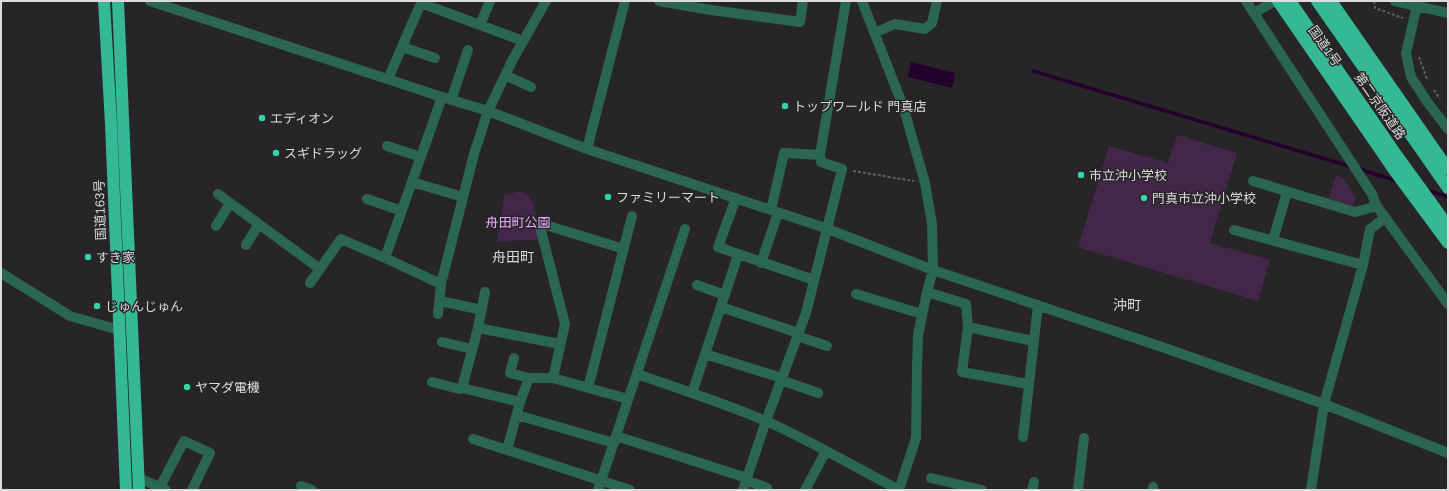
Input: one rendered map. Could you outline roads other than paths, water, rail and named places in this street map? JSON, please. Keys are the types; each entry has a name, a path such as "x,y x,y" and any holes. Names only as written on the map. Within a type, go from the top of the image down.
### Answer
{"highway":[{"name":"国道163号","path":"104,1 111,124 126,490"},
{"name":"国道163号","path":"118,1 139,484"},
{"name":"国道1号","path":"1275,1 1397,174 1448,243"},
{"name":"第二京阪道路","path":"1290,1 1395,153 1448,226"},
{"name":"第二京阪道路","path":"1317,1 1448,188"},
{"path":"1331,1 1390,88 1448,169"}],"street":[{"path":"150,1 446,99 488,111 587,149 828,229 933,270 1324,404 1448,453"},
{"path":"480,25 490,1"},
{"path":"438,314 441,284 474,154 488,111 505,75 546,1"},
{"path":"587,149 625,1"},
{"path":"659,1 712,6 800,22 803,1"},
{"path":"745,483 781,379 806,313 842,169 821,162 820,155 846,1"},
{"path":"874,33 895,24 925,29 932,23 937,1"},
{"path":"1246,1 1372,194 1376,206 1448,304"},
{"path":"1254,13 1275,1"},
{"path":"1395,1 1418,4 1448,13"},
{"path":"637,374 766,421 899,490 916,438 916,367 918,335 933,270 932,224 925,183 903,106 874,33 866,2"},
{"path":"388,80 421,3 523,41"},
{"path":"1418,4 1406,53 1411,77 1428,103 1448,129"},
{"path":"402,47 435,58"},
{"path":"385,258 421,158 468,50"},
{"path":"505,75 531,87"},
{"path":"386,146 421,158"},
{"path":"761,263 775,212 784,152 820,155"},
{"path":"1253,181 1354,212 1376,206"},
{"path":"412,182 463,197"},
{"path":"1273,240 1287,192"},
{"path":"218,194 320,269"},
{"path":"736,198 718,247 814,280"},
{"path":"367,199 402,211"},
{"path":"216,226 230,203"},
{"path":"588,388 632,216"},
{"path":"1311,490 1324,404 1363,265 1370,229 1385,218"},
{"path":"553,378 565,324 539,223 624,249"},
{"path":"246,245 259,224"},
{"path":"600,485 686,229"},
{"path":"1234,230 1363,265"},
{"path":"310,283 341,239 441,284"},
{"path":"692,393 738,255"},
{"path":"1,273 70,316 119,330"},
{"path":"697,285 725,294"},
{"path":"462,388 478,328 485,292"},
{"path":"927,292 966,304 968,327 962,372 1028,384"},
{"path":"856,294 922,314"},
{"path":"440,301 482,310"},
{"path":"1023,437 1038,305"},
{"path":"721,307 798,334 827,346"},
{"path":"968,327 1033,341"},
{"path":"478,328 560,344"},
{"path":"442,342 472,349"},
{"path":"705,354 818,393"},
{"path":"514,358 510,373 529,378 553,378 628,399"},
{"path":"507,450 518,415 520,402 529,378"},
{"path":"432,382 520,402"},
{"path":"518,415 615,439 745,483 768,488"},
{"path":"1078,490 1084,438"},
{"path":"474,439 600,485 630,490"},
{"path":"139,484 163,489 184,440 210,453 192,490"},
{"path":"805,490 826,451"},
{"path":"931,478 982,490"},
{"path":"301,486 312,490"}],"waterway":[{"path":"1033,71 1352,167"},
{"path":"1359,169 1397,181"},
{"path":"1426,190 1448,197"}],"place":[{"name":"トップワールド 門真店","path":"785,106"},
{"name":"エディオン","path":"262,118"},
{"name":"スギドラッグ","path":"276,153"},
{"name":"市立沖小学校","path":"1081,175"},
{"name":"ファミリーマート","path":"608,197"},
{"name":"門真市立沖小学校","path":"1144,198"},
{"name":"すき家","path":"88,257"},
{"name":"じゅんじゅん","path":"97,306"},
{"name":"ヤマダ電機","path":"187,387"}],"district":[{"name":"舟田町","path":"513,257"},
{"name":"沖町","path":"1127,305"}],"park label":[{"name":"舟田町公園","path":"518,222"}]}
